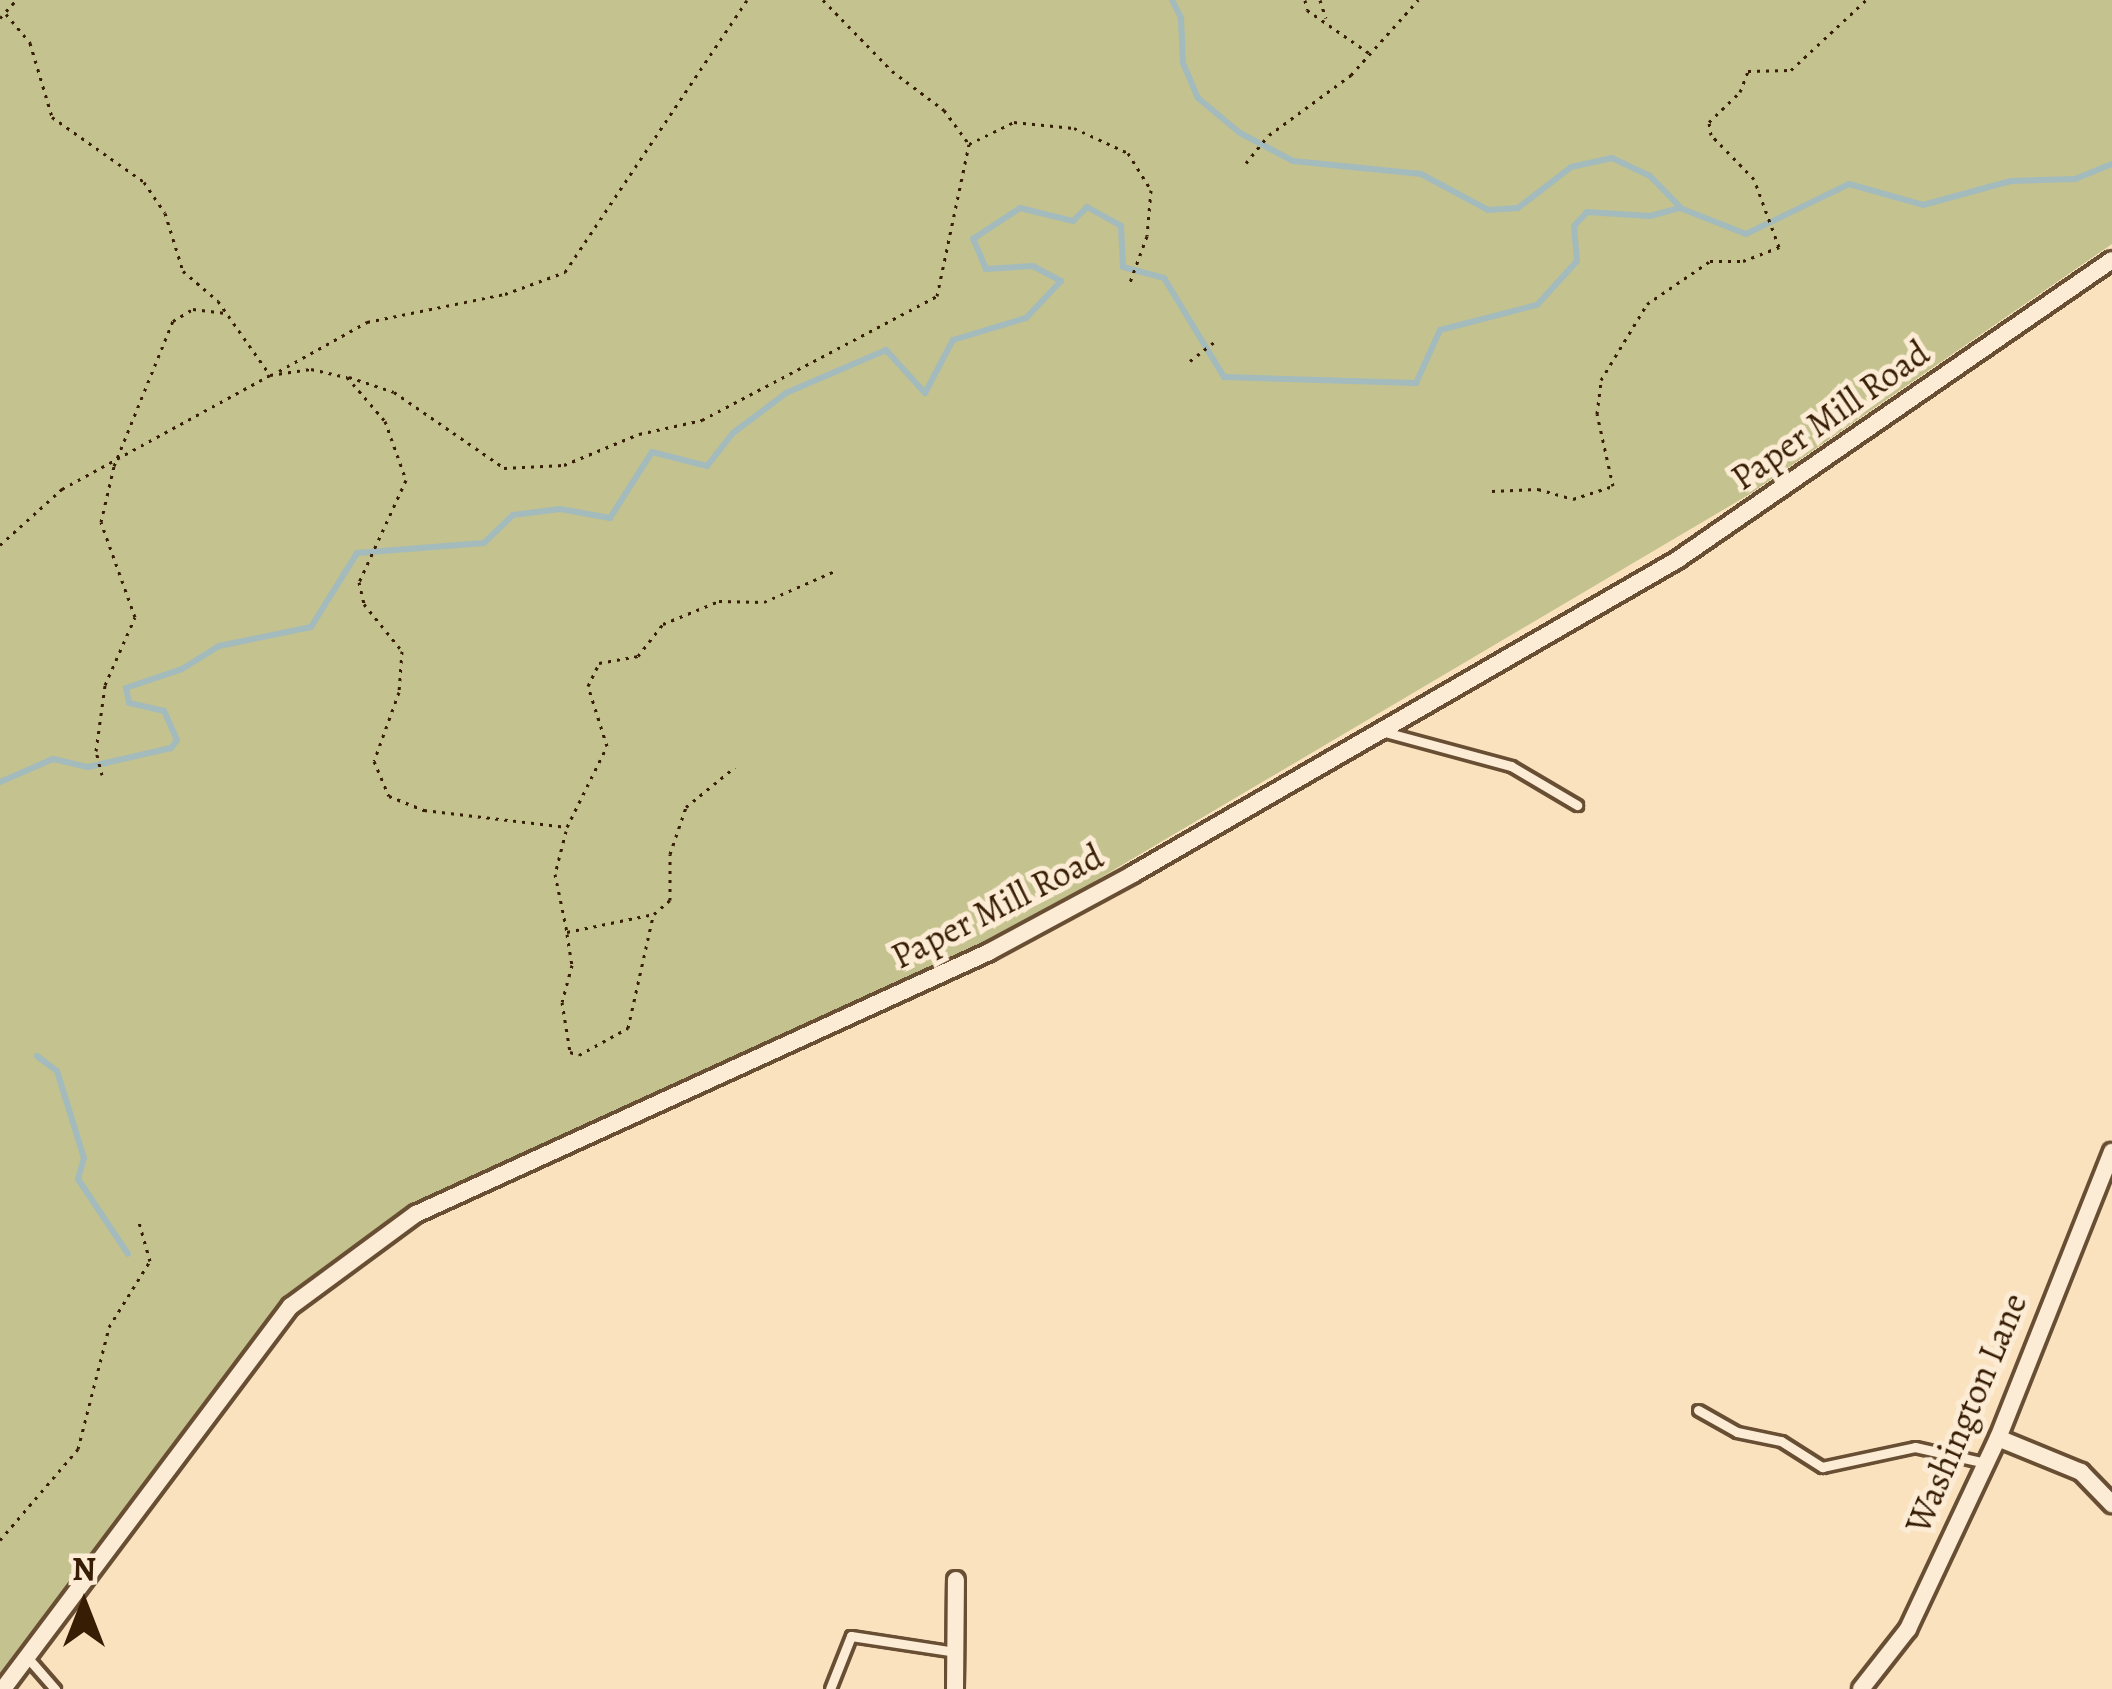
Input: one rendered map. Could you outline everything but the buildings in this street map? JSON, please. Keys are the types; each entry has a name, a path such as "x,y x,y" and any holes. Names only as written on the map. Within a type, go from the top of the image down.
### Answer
{"street":[{"name":"Paper Mill Road","path":"3,1689 291,1306 416,1214 989,952 1677,560 2112,260"},
{"name":"Washington Lane","path":"1861,1689 1908,1629 1986,1463 2112,1151"},
{"path":"1997,1438 2081,1472 2112,1504"},
{"path":"955,1689 956,1580"}],"lane":[{"path":"1381,731 1511,766 1576,805"},
{"path":"1698,1410 1737,1432 1781,1441 1822,1467 1915,1447 1986,1463"},
{"path":"830,1689 850,1636 955,1652"},
{"path":"27,1657 55,1689"}],"path":[{"path":"0,19 16,0"},
{"path":"0,545 37,505 367,322 542,284 566,272 747,0"},
{"path":"270,375 311,370 347,376 394,392 504,467 564,465 639,434 702,420 937,296 969,144 944,110 892,71 823,0"},
{"path":"1305,0 1306,10 1370,55"},
{"path":"1320,0 1326,20"},
{"path":"1246,163 1269,135 1370,55 1418,0"},
{"path":"1492,491 1538,489 1573,499 1613,486 1597,414 1601,380 1647,304 1710,261 1771,255 1778,238 1754,178 1711,135 1709,122 1744,86 1748,71 1791,70 1866,0"},
{"path":"6,14 30,43 52,117 143,182 165,213 183,272 228,313 270,375"},
{"path":"969,144 1014,122 1074,128 1128,153 1151,190 1147,236 1129,285"},
{"path":"102,775 96,751 105,685 135,617 101,522 120,455 173,321 194,309 228,313"},
{"path":"1190,361 1216,341"},
{"path":"347,376 385,421 406,480 362,567 364,604 395,638 404,670 377,738 378,782 424,810 567,827"},
{"path":"654,914 628,1028 579,1054 570,1052 562,1002 572,965 555,874 567,827 607,746 588,686 598,663 638,656 663,624 718,601 764,602 835,572"},
{"path":"567,932 654,914 670,901 670,854 686,807 735,767"},
{"path":"0,1540 78,1449 109,1327 150,1261 139,1222"}],"shaded area":[{"path":"0,0 2112,0 2112,244 1750,494 1017,927 408,1208 281,1303 0,1673"}],"waterway":[{"path":"1172,0 1181,18 1183,63 1198,98 1240,133 1293,161 1421,174 1488,210 1518,208 1571,167 1612,158 1650,176 1680,207"},
{"path":"0,782 53,759 88,767 171,748 177,740 164,711 129,703 126,688 182,669 219,646 311,627 357,553 484,543 513,515 560,509 610,518 652,452 707,466 733,433 786,393 886,350 925,393 953,340 1026,318 1061,281 1033,266 986,269 973,239 1020,208 1073,221 1087,207 1121,226 1123,267 1164,278 1224,377 1416,383 1440,330 1537,305 1577,261 1574,226 1587,212 1650,216 1680,208 1746,234 1849,184 1923,205 2011,181 2075,179 2112,164"},
{"path":"37,1056 57,1071 84,1158 78,1179 128,1254"}]}
